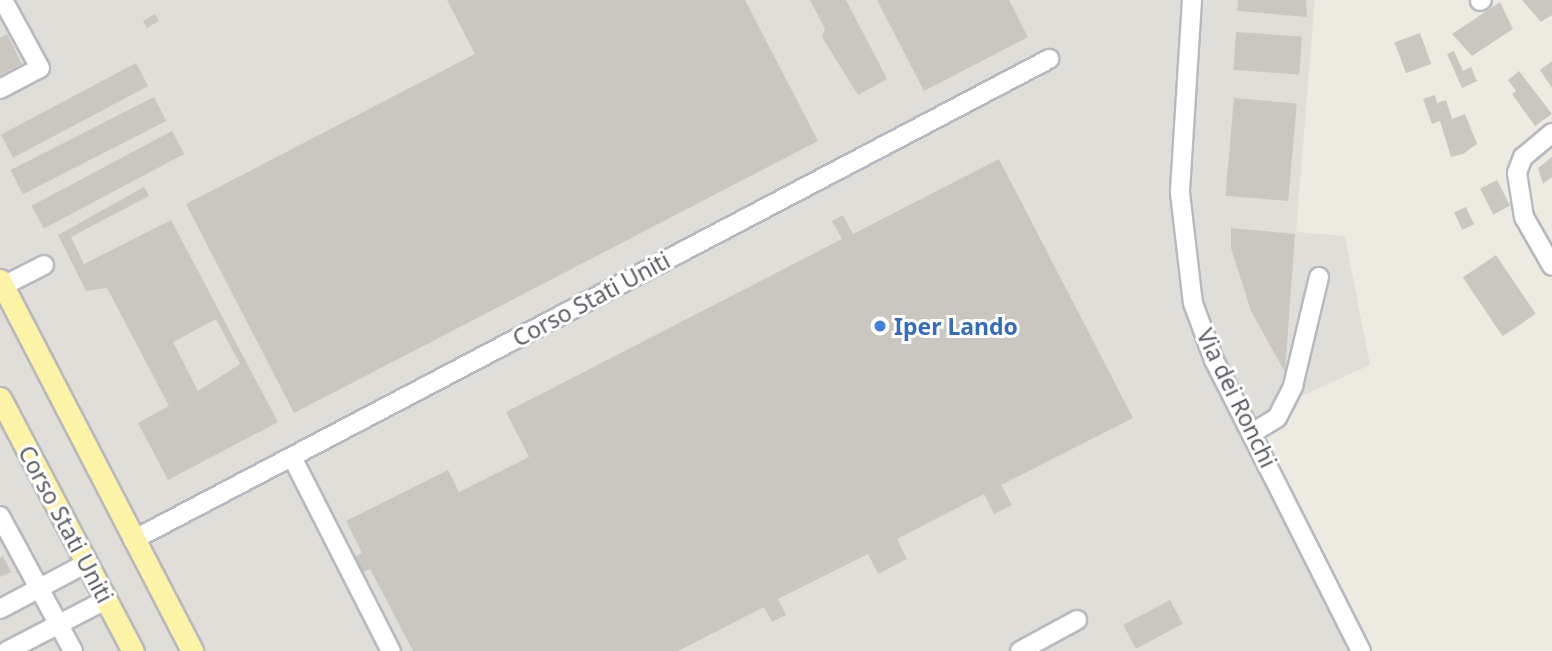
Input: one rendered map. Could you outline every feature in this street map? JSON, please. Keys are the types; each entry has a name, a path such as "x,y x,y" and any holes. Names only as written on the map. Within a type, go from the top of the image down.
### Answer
{"main road":[{"path":"2,283 192,651"},
{"name":"Corso Stati Uniti","path":"0,398 133,651"}],"street":[{"path":"0,89 40,68 4,0"},
{"name":"Via dei Ronchi","path":"1192,0 1182,240 1193,303 1214,360 1361,651"},
{"name":"Corso Stati Uniti","path":"133,540 1049,59"},
{"path":"1552,133 1523,157 1517,173 1524,217 1552,266"},
{"path":"2,283 44,265"},
{"path":"1252,433 1278,418 1293,386 1319,276"},
{"path":"292,457 391,651"},
{"path":"0,516 73,651"},
{"path":"0,609 87,563"},
{"path":"7,651 106,600"},
{"path":"1020,651 1077,620"}],"shaded area":[{"path":"0,0 1315,0 1296,232 1345,236 1370,365 1235,426 1353,651 0,651"}],"building":[{"path":"447,0 745,0 818,141 294,413 186,204 475,54"},
{"path":"810,0 846,0 887,79 858,95 822,37 825,29"},
{"path":"877,0 1009,0 1028,37 924,91"},
{"path":"1238,0 1306,0 1307,17 1237,11"},
{"path":"1522,0 1552,0 1552,15 1541,22"},
{"path":"1500,2 1513,29 1472,56 1452,34"},
{"path":"155,14 159,21 147,28 143,21"},
{"path":"1236,32 1302,37 1299,75 1233,70"},
{"path":"1420,33 1431,64 1406,73 1395,42"},
{"path":"7,34 22,64 0,75 0,38"},
{"path":"1454,51 1463,71 1471,67 1477,81 1462,88 1447,54"},
{"path":"1552,61 1552,88 1540,70"},
{"path":"136,63 148,86 13,158 1,135"},
{"path":"1519,71 1552,114 1535,126 1512,94 1516,91 1508,80"},
{"path":"1435,95 1437,103 1446,100 1452,119 1465,114 1477,144 1463,154 1451,157 1440,121 1432,124 1423,99"},
{"path":"154,97 166,121 23,194 11,170"},
{"path":"1234,98 1297,103 1288,201 1225,196"},
{"path":"172,131 184,154 44,229 32,206"},
{"path":"1552,157 1552,177 1543,184 1538,168"},
{"name":"Iper Lando","path":"999,159 1133,418 1001,485 1012,505 994,514 984,494 897,539 907,559 878,574 868,554 778,599 786,615 772,622 764,607 678,651 413,651 370,569 363,572 355,557 362,553 346,521 448,470 459,492 529,457 506,412 842,239 832,221 843,215 853,234"},
{"path":"1497,180 1510,206 1493,214 1480,189"},
{"path":"144,187 149,196 71,237 84,264 171,220 278,422 168,480 138,423 169,406 107,288 86,291 58,235","holes":["216,319 240,364 198,391 173,342"]},
{"path":"1466,207 1474,224 1462,230 1454,212"},
{"path":"1231,228 1295,234 1285,372 1251,311 1231,248"},
{"path":"1496,255 1536,314 1503,336 1463,277"},
{"path":"3,556 11,572 0,577 0,558"},
{"path":"1170,600 1183,624 1136,649 1123,625"}],"place":[{"name":"Iper Lando","path":"880,326"}]}
